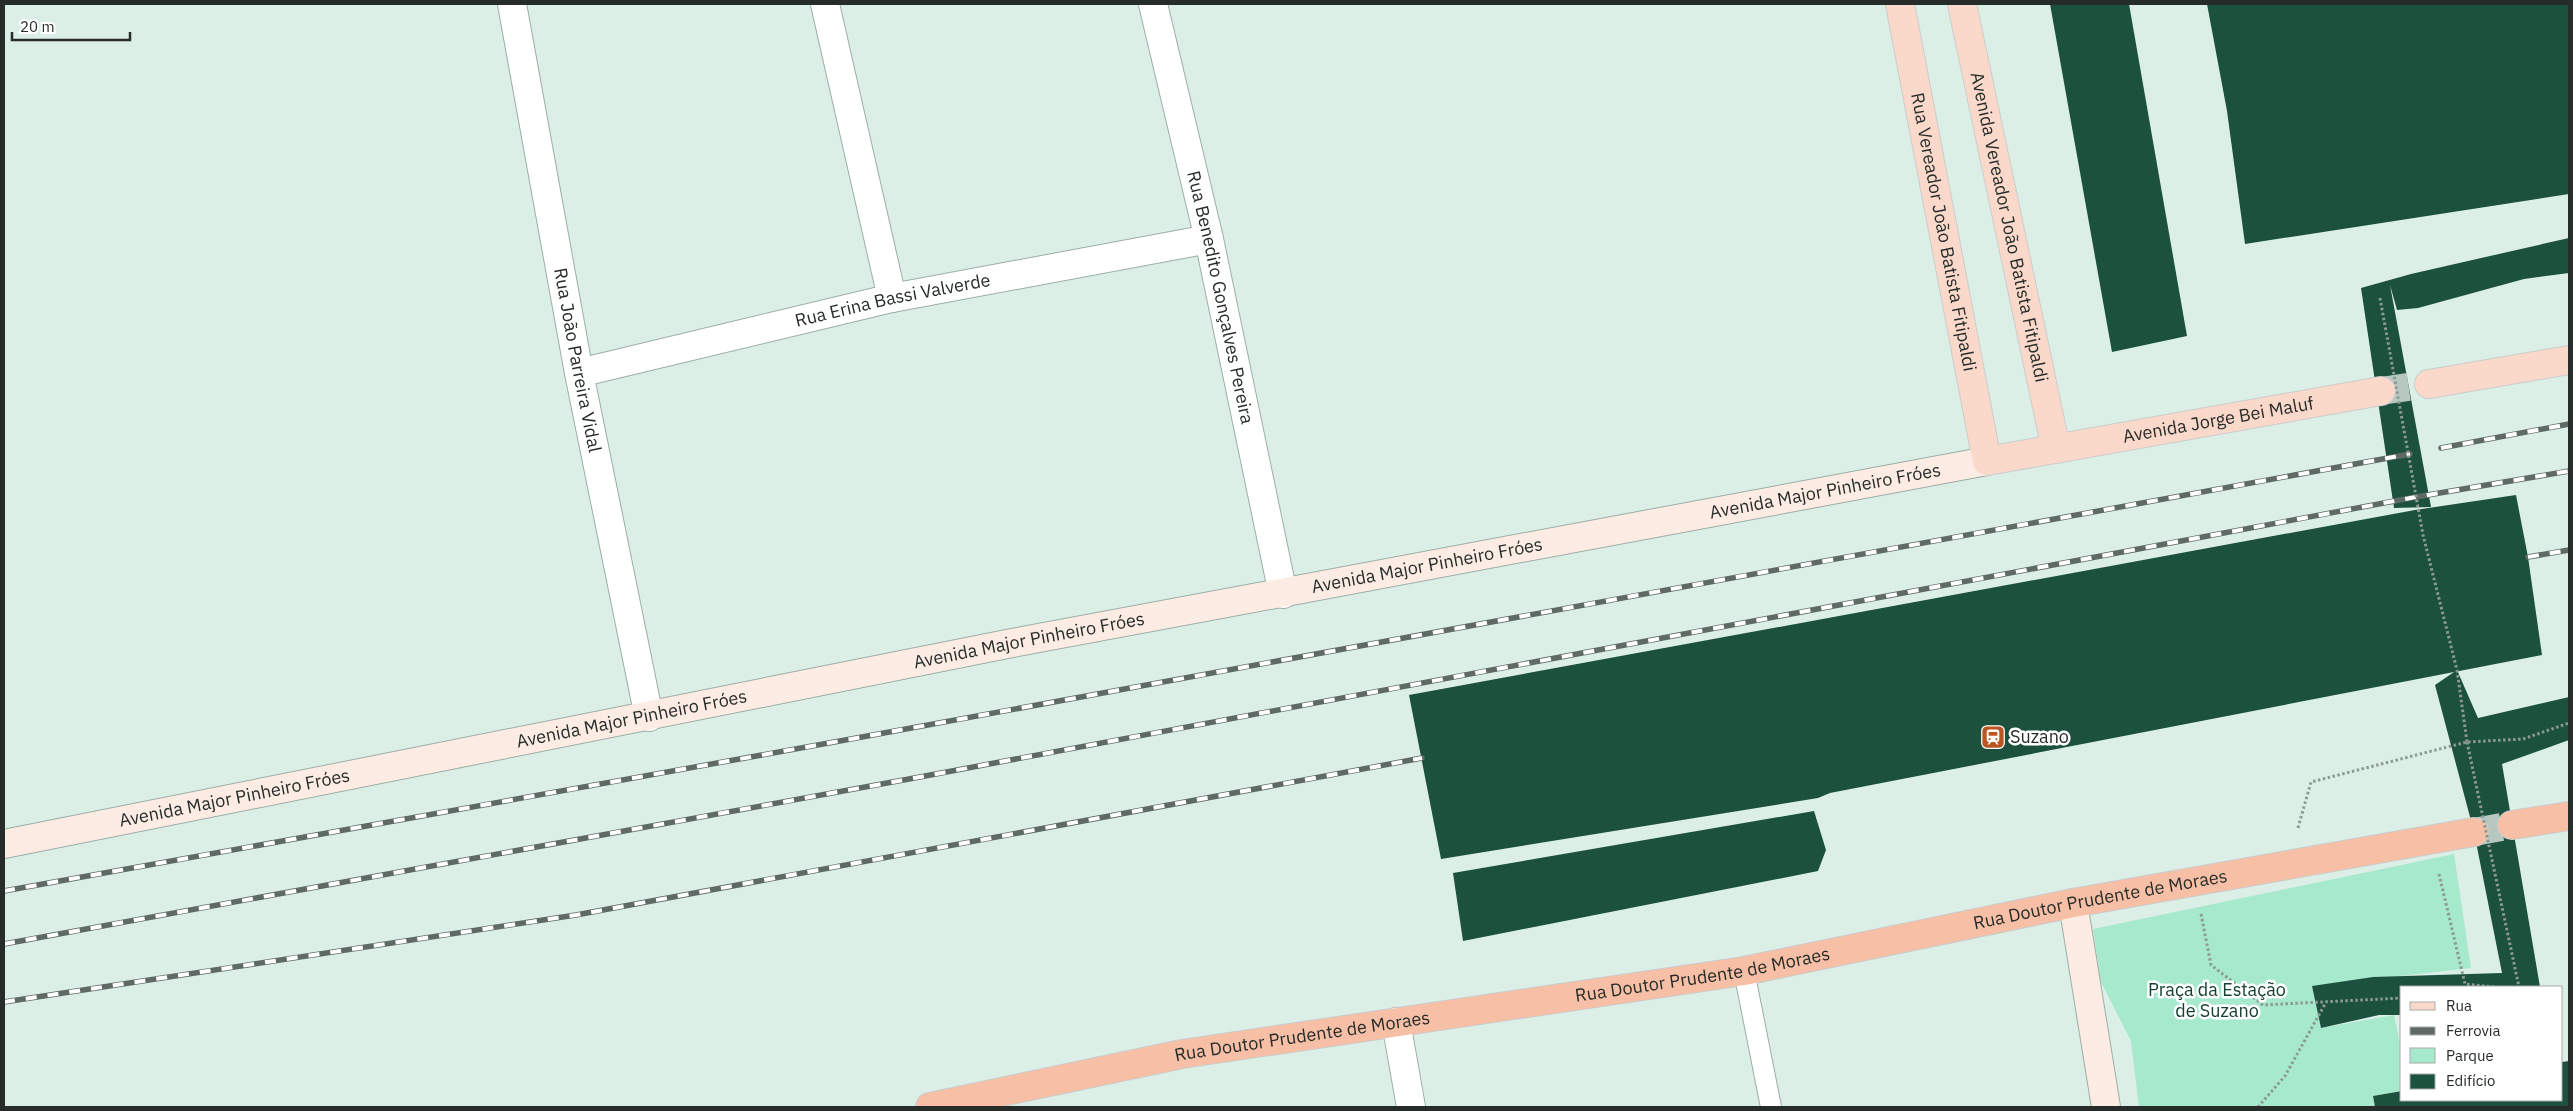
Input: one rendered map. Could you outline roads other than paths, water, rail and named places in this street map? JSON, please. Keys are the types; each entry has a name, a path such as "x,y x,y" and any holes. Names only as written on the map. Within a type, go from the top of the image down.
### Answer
{"highway":[{"path":"2512,825 2569,816"},
{"name":"Rua Doutor Prudente de Moraes","path":"930,1107 1182,1054 1744,971 2072,902 2474,832"}],"main road":[{"name":"Rua Vereador João Batista Fitipaldi","path":"1900,4 1987,461"},
{"name":"Avenida Vereador João Batista Fitipaldi","path":"1962,4 2056,449"},
{"path":"2429,384 2569,360"},
{"name":"Avenida Jorge Bei Maluf","path":"2056,449 2381,391"},
{"name":"Avenida Major Pinheiro Fróes","path":"1987,461 2056,449"}],"street":[{"name":"Rua João Parreira Vidal","path":"512,4 579,373 649,717"},
{"path":"825,4 892,298"},
{"name":"Rua Benedito Gonçalves Pereira","path":"1153,4 1209,239 1283,594"},
{"name":"Rua Erina Bassi Valverde","path":"579,373 892,298 1209,239"},
{"name":"Avenida Major Pinheiro Fróes","path":"4,844 649,717 1007,644 1283,594 1987,461"},
{"path":"2072,902 2106,1107"},
{"path":"1396,1022 1412,1107"}],"lane":[{"path":"1744,971 1771,1107"}],"tunnel":[{"path":"2381,391 2429,384"},
{"path":"2474,832 2512,825"}],"railway":[{"path":"2441,448 2569,424"},
{"path":"4,891 862,737 2410,454"},
{"path":"4,944 909,779 2416,497 2569,471"},
{"path":"2528,557 2569,550"},
{"path":"4,1002 576,915 1422,758"}],"place":[{"name":"Suzano","path":"1993,737"}],"park label":[{"name":"Praça da Estação de Suzano","path":"2217,1000"}]}
